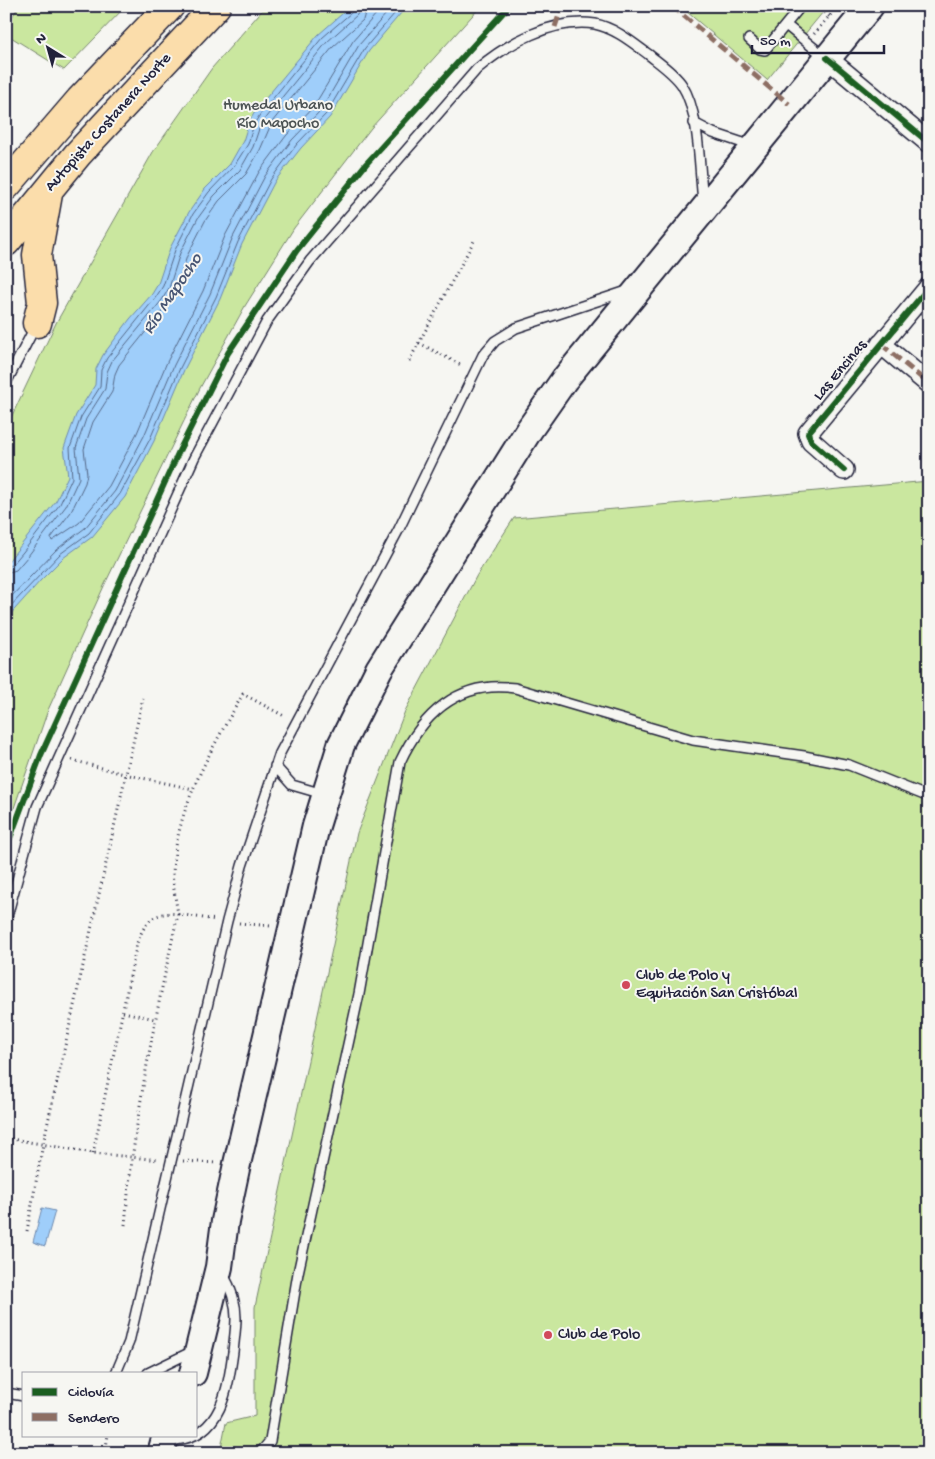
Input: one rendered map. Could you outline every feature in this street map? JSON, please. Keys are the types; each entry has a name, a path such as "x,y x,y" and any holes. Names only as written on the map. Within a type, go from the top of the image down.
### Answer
{"highway":[{"path":"6,186 80,100 170,6"},
{"name":"Autopista Costanera Norte","path":"6,242 50,188 216,6"},
{"path":"6,163 36,150"},
{"path":"37,323 42,303 37,255 50,188"}],"main road":[{"path":"187,1366 220,1267 225,1220 237,1164 324,794 353,719 385,661 529,430 564,380 754,147 817,50 870,6"},
{"path":"187,1366 214,1244 225,1220"}],"street":[{"path":"817,50 929,143"},
{"name":"Las Encinas","path":"844,470 811,441 808,432 929,287"},
{"path":"882,344 929,384"}],"lane":[{"path":"749,39 760,49 765,50 801,6"},
{"path":"6,920 29,832 58,756 194,458 267,321 310,261 476,69 497,52 555,27 596,24 618,33 667,69 682,85 690,102 694,123 703,209"},
{"path":"786,25 817,50"},
{"path":"694,123 733,141 754,147"},
{"path":"116,1372 129,1342 227,921 242,866 275,766 399,529 483,355 495,341 516,328 639,287"},
{"path":"6,383 37,323"},
{"path":"260,1453 270,1441 300,1264 359,994 400,762 408,745 436,710 449,699 480,689 498,685 515,688 693,740 804,756 849,765 929,797"},
{"path":"275,766 292,785 324,794"},
{"path":"198,1433 207,1428 222,1404 230,1373 237,1316 232,1294 220,1267"},
{"path":"154,1372 187,1366"},
{"path":"6,1393 22,1396"},
{"path":"169,1441 188,1439 193,1436"}],"path":[{"path":"818,6 830,16"},
{"path":"817,50 830,16 838,6"},
{"path":"409,361 475,239"},
{"path":"419,343 475,372"},
{"path":"125,1225 131,1158 155,1019 178,914 173,876 179,832 193,789 209,754 243,694 296,723"},
{"path":"27,1231 124,774 143,698"},
{"path":"58,756 124,774 193,789"},
{"path":"93,1153 137,943 143,928 152,919 164,912 178,914"},
{"path":"123,1012 155,1019"},
{"path":"6,1138 131,1158 237,1164"},
{"path":"105,1453 108,1436"}],"green space":[{"path":"19,6 126,6 64,70 6,34 6,26"},
{"name":"Humedal Urbano Río Mapocho","path":"266,6 481,6 371,128 294,228 245,306 200,388 104,586 48,710 6,831 6,428 56,323 153,152 212,68"},
{"path":"680,6 828,6 767,80"},
{"name":"Club de Polo y Equitación San Cristóbal","path":"929,481 929,1453 220,1453 226,1423 255,1416 255,1307 357,833 405,711 477,575 514,518"}],"water":[{"name":"Río Mapocho","path":"351,6 407,6 369,51 330,117 301,148 275,181 242,244 220,299 184,370 154,441 125,497 92,537 63,558 6,619 6,564 56,501 68,476 64,448 76,415 95,385 96,369 103,355 152,294 158,284 170,248 189,212 205,189 230,164 243,141 249,122 256,110 318,35"},
{"path":"42,1208 55,1211 45,1246 33,1242"}],"marked path":[{"path":"555,27 562,6"},
{"path":"672,6 789,104"},
{"path":"881,344 929,384"}],"cycle path":[{"path":"6,849 41,755 180,449 228,353 297,250 366,164 509,6"},
{"path":"827,58 929,143"},
{"path":"844,470 811,441 808,433 929,287"}],"place":[{"name":"Club de Polo y Equitación San Cristóbal","path":"626,985"},
{"name":"Club de Polo","path":"548,1335"}]}
